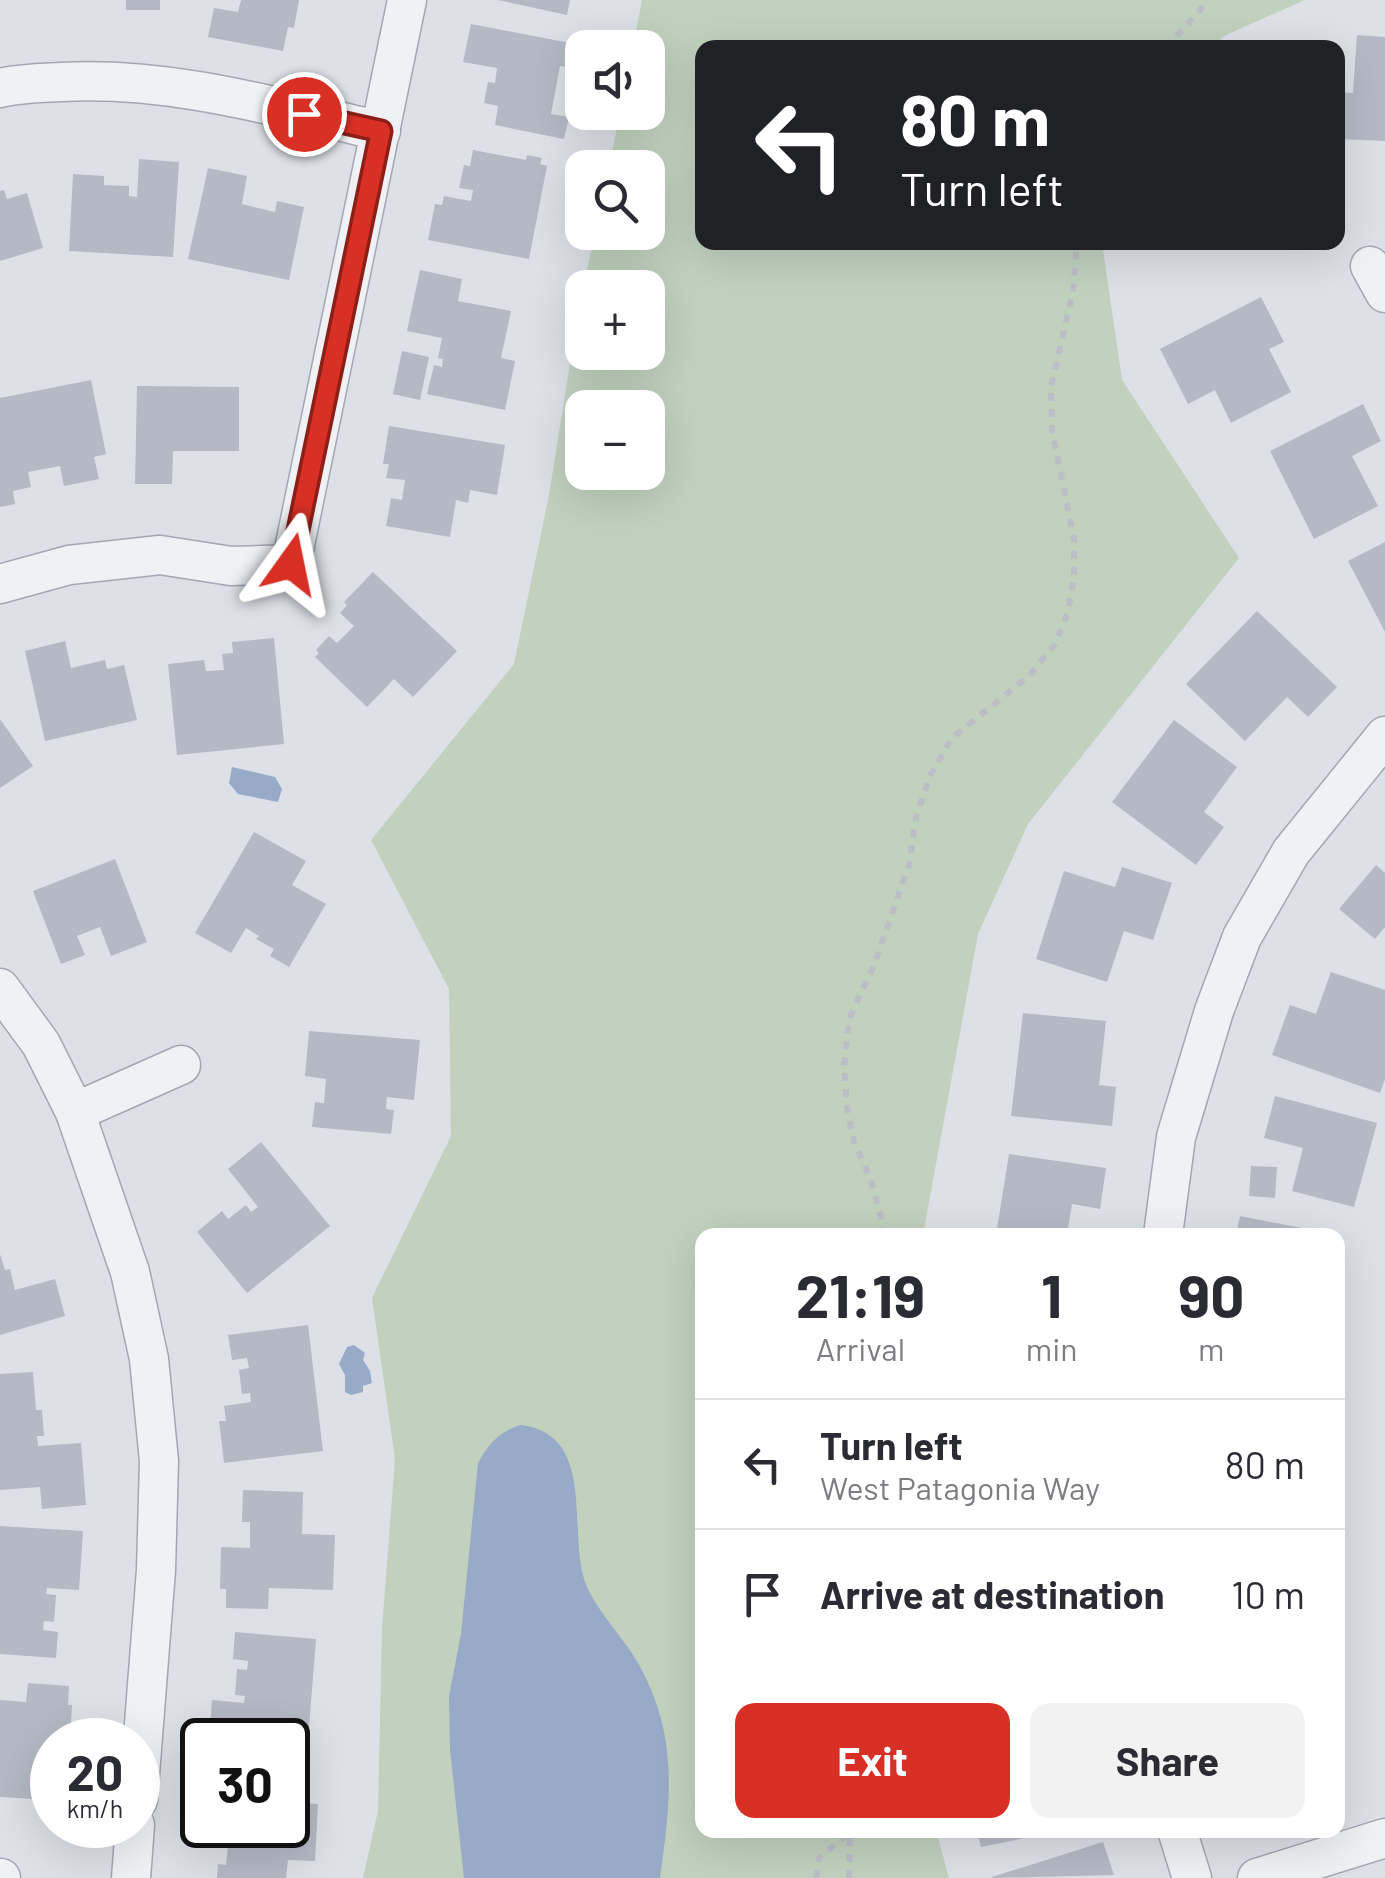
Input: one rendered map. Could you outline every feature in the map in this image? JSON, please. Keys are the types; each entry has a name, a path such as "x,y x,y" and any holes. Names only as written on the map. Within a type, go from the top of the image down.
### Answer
{"street":[{"path":"0,584 69,565 160,555 231,566 291,564 407,0"},
{"path":"0,88 97,80 188,88 381,131"},
{"path":"1164,1228 1176,1138 1214,1011 1242,937 1291,852 1381,740"},
{"path":"0,988 41,1044 75,1112 130,1272 148,1359 159,1461 156,1570 144,1718"},
{"path":"75,1112 182,1064"},
{"path":"1180,1838 1192,1878"},
{"path":"1256,1878 1385,1838"},
{"path":"131,1878 134,1848"}],"path":[{"path":"1173,40 1209,0"},
{"path":"881,1228 847,1107 844,1067 849,1019 874,965 909,865 916,817 930,776 951,739 1031,674 1055,644 1068,612 1074,576 1074,539 1052,430 1052,387 1074,291 1077,250"},
{"path":"816,1878 819,1858 842,1838"},
{"path":"849,1878 850,1838"}],"green space":[{"path":"642,0 1305,0 1220,40 695,40 695,250 1103,250 1122,380 1239,558 1028,824 978,934 924,1228 695,1228 695,1838 938,1838 949,1878 363,1878 378,1811 382,1628 395,1459 372,1298 451,1136 449,989 371,840 514,664 565,395 565,490 665,490 665,390 566,390 569,370 665,370 665,270 587,270 591,250 665,250 665,150 612,150 617,130 665,130 665,30 636,30"}],"water":[{"path":"232,767 275,777 282,789 278,802 238,794 229,783"},
{"path":"354,1345 365,1353 363,1360 372,1383 363,1386 363,1392 351,1395 345,1392 345,1375 339,1364 347,1347"},
{"path":"521,1425 546,1433 562,1448 571,1467 581,1566 587,1587 638,1663 660,1716 666,1742 669,1795 660,1878 464,1878 450,1750 449,1696 461,1634 478,1463 495,1439"}],"building":[{"path":"126,0 160,0 160,10 126,10"},
{"path":"241,0 299,0 294,28 288,27 283,51 208,37 214,8 238,12"},
{"path":"498,0 570,0 567,15"},
{"path":"471,24 565,42 565,67 560,66 551,114 565,116 564,139 495,125 498,106 484,103 488,82 495,83 497,68 463,62"},
{"path":"1357,35 1385,37 1385,141 1345,139 1345,92 1353,93"},
{"path":"473,150 526,160 527,155 542,158 540,164 547,166 529,259 428,240 435,204 442,205 444,196 471,201 473,190 459,188 464,165 470,166"},
{"path":"139,159 179,162 173,257 69,251 73,174 104,176 104,185 129,186 129,196 137,197"},
{"path":"208,168 247,176 242,204 275,212 277,201 304,207 289,280 188,259"},
{"path":"4,190 7,199 27,193 43,248 0,261 0,191"},
{"path":"420,270 462,279 458,301 511,311 501,358 515,361 505,410 427,394 434,365 442,367 443,359 438,358 442,338 407,331"},
{"path":"1261,297 1284,342 1269,349 1291,392 1231,423 1215,390 1188,404 1160,349"},
{"path":"402,351 429,357 420,400 393,394"},
{"path":"91,380 106,454 94,457 99,479 64,486 60,466 28,472 31,487 13,491 15,504 0,507 0,398"},
{"path":"137,386 239,387 239,451 173,451 172,484 135,484"},
{"path":"1363,404 1381,441 1352,456 1378,506 1314,539 1270,451"},
{"path":"389,426 505,445 497,495 470,490 468,503 456,500 450,537 386,526 391,498 402,500 405,480 386,478 389,464 383,464"},
{"path":"1385,542 1385,632 1348,561"},
{"path":"373,572 457,651 413,697 394,679 367,707 315,657 319,653 316,650 329,636 337,643 354,626 340,613 347,605 344,602"},
{"path":"1257,611 1337,687 1308,717 1287,697 1245,741 1186,684"},
{"path":"274,638 284,744 177,755 168,664 204,660 206,671 224,670 222,654 233,653 232,642"},
{"path":"65,641 71,668 105,660 107,669 124,665 137,720 45,741 25,651"},
{"path":"0,719 33,766 0,788"},
{"path":"1174,720 1237,767 1204,812 1224,827 1196,865 1112,802"},
{"path":"254,832 306,861 292,885 326,904 289,967 270,956 274,949 246,928 231,953 195,933"},
{"path":"115,859 147,942 111,956 100,927 77,936 85,955 61,964 33,891"},
{"path":"1376,865 1385,873 1385,927 1375,939 1339,909"},
{"path":"1122,867 1172,883 1153,940 1124,931 1107,982 1036,959 1064,871 1115,887"},
{"path":"1331,972 1385,990 1385,1079 1380,1093 1272,1055 1290,1005 1316,1014"},
{"path":"1023,1013 1106,1021 1099,1085 1116,1087 1112,1126 1011,1116"},
{"path":"309,1031 420,1040 414,1100 387,1097 386,1109 394,1110 391,1134 312,1127 315,1102 324,1103 326,1079 305,1076"},
{"path":"1275,1096 1377,1123 1354,1207 1292,1191 1303,1148 1264,1138"},
{"path":"261,1142 330,1226 247,1293 197,1232 222,1211 228,1219 246,1205 251,1212 258,1207 228,1169"},
{"path":"1009,1154 1106,1168 1100,1209 1072,1204 1068,1228 997,1228"},
{"path":"1251,1166 1277,1167 1275,1198 1249,1196"},
{"path":"1240,1216 1301,1228 1237,1228"},
{"path":"0,1254 5,1270 10,1269 15,1290 55,1279 65,1316 0,1335"},
{"path":"308,1325 323,1451 224,1463 219,1421 226,1421 224,1406 251,1402 250,1393 242,1394 239,1370 249,1368 247,1358 232,1360 228,1335"},
{"path":"33,1372 36,1410 42,1410 44,1436 37,1436 38,1446 81,1443 86,1505 42,1509 40,1487 0,1490 0,1374"},
{"path":"243,1490 303,1492 302,1534 335,1535 333,1590 269,1588 268,1609 226,1608 226,1589 220,1589 221,1547 250,1548 250,1522 242,1522"},
{"path":"0,1526 83,1531 79,1590 47,1588 46,1594 56,1595 54,1622 44,1621 43,1630 58,1632 56,1658 0,1654"},
{"path":"235,1632 316,1639 310,1718 211,1718 212,1700 244,1703 245,1696 235,1695 237,1669 247,1670 248,1661 233,1659"},
{"path":"28,1683 69,1686 71,1718 30,1718 30,1799 0,1797 0,1700 26,1702"},
{"path":"310,1803 318,1804 315,1861 288,1860 286,1878 217,1878 218,1864 226,1865 228,1848 310,1848"},
{"path":"979,1838 1025,1838 981,1847"},
{"path":"1103,1842 1114,1875 992,1878 992,1877"}],"route":[{"path":"291,564 381,131 304,114"}]}
